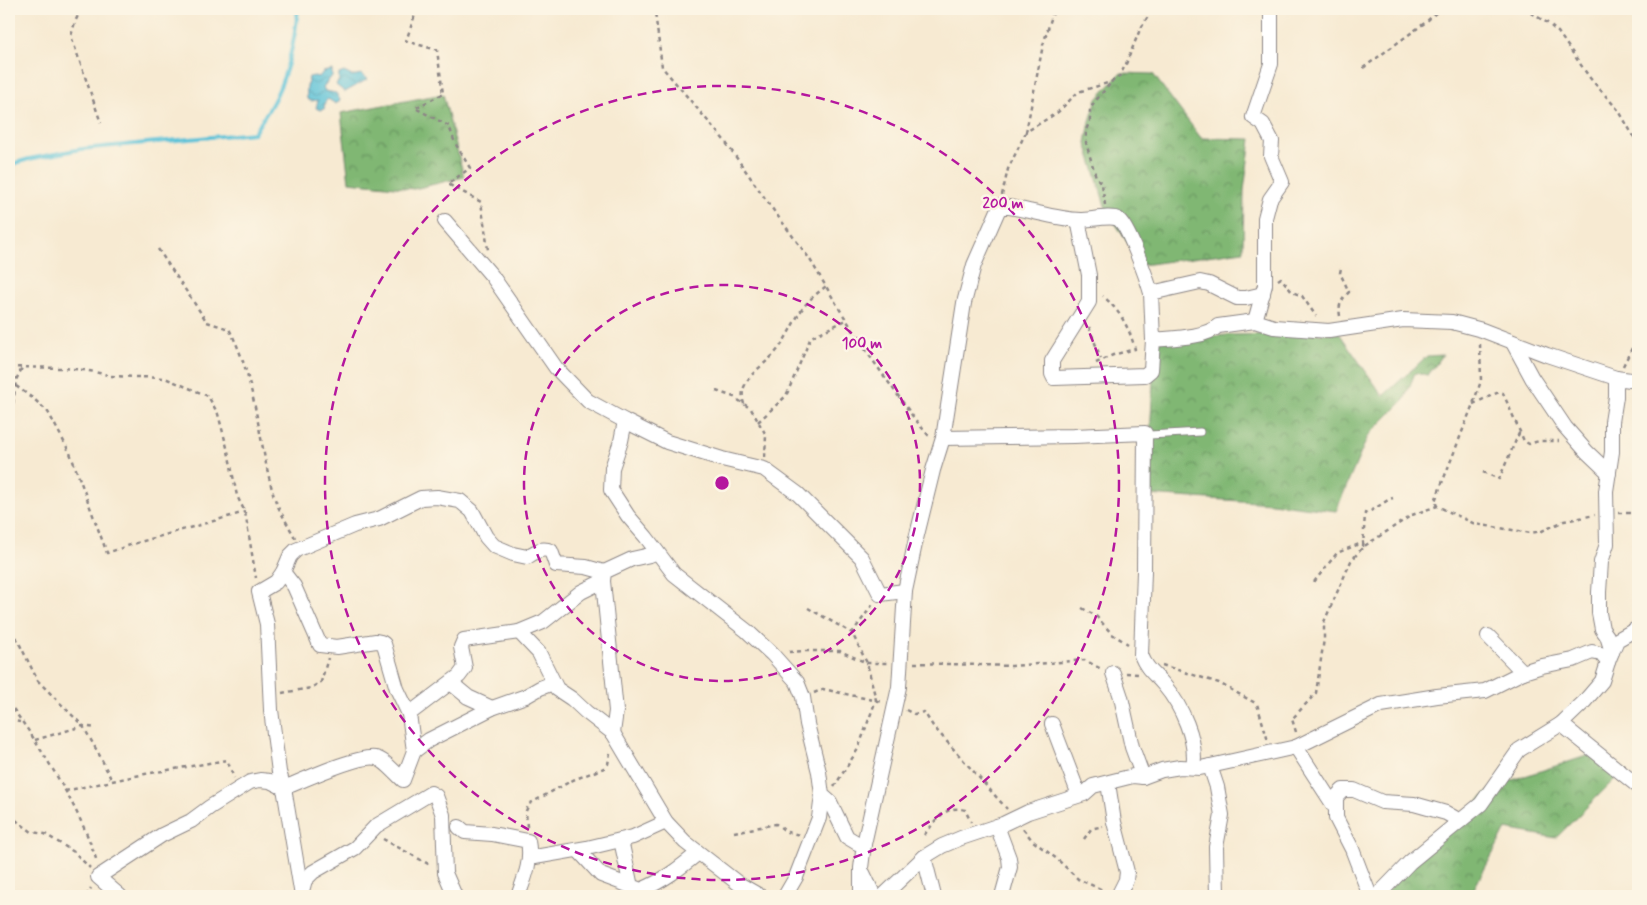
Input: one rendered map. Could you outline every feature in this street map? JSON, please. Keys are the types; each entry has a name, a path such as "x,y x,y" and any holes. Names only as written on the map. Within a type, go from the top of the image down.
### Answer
{"street":[{"path":"1255,321 1265,285 1265,218 1270,199 1282,182 1271,156 1272,141 1263,124 1253,117 1271,64 1271,12"},
{"path":"859,896 864,844 899,687 905,591 933,470 943,438 964,303 974,265 1000,206 1078,220 1097,220 1113,216 1120,220 1141,262 1152,293 1153,340 1149,372 1145,375 1054,378 1052,374 1052,361 1055,355 1084,312 1088,302 1089,275 1078,220"},
{"path":"445,221 492,276 556,368 588,401 667,442 722,459 764,469 798,494 862,558 880,594 905,591"},
{"path":"1152,293 1200,282 1209,284 1237,298 1263,294"},
{"path":"1153,340 1204,334 1218,326 1255,321 1274,327 1320,330 1345,330 1403,320 1452,322 1482,330 1513,343 1616,378 1638,381"},
{"path":"1513,343 1532,378 1572,436 1608,473"},
{"path":"1610,657 1607,636 1602,629 1599,613 1601,562 1607,544 1606,491 1612,452 1612,422 1616,397 1616,378"},
{"path":"625,421 612,468 611,490 628,516 674,574 747,631 772,654 797,682 803,697 807,724 825,797 837,815 847,837 852,841 864,844"},
{"path":"943,438 1145,433 1144,571 1147,665 1168,690 1184,714 1193,745 1195,757 1193,768"},
{"path":"302,894 284,788 279,772 270,695 267,624 259,592 276,582 290,556 300,549 355,525 379,519 421,498 437,497 460,500 472,511 486,538 494,546 513,554 527,557 541,549 551,551 556,565 586,567 603,577"},
{"path":"409,714 459,676 465,668 461,646 464,640 519,632 543,622 581,592 632,559 657,552"},
{"path":"120,896 98,876 162,835 191,821 250,782 270,781 284,788 331,769 370,757 378,758 403,780 414,751 409,714 397,689 384,644 376,641 337,647 320,645 294,586 283,572"},
{"path":"603,577 616,711 614,734"},
{"path":"1377,896 1410,862 1481,804 1519,750 1561,724 1584,702 1602,681 1617,640 1638,628"},
{"path":"519,632 539,653 553,683 564,695 572,699 614,734 666,822 684,842 739,884 760,896"},
{"path":"1488,636 1523,672"},
{"path":"883,896 924,857 942,846 1015,819 1028,812 1079,795 1093,786 1133,776 1143,777 1171,768 1210,766 1298,747 1381,705 1485,691 1523,672 1573,660 1592,652 1610,657"},
{"path":"1113,673 1121,697 1132,747 1143,777"},
{"path":"451,682 468,697 492,708"},
{"path":"414,751 458,724 553,683"},
{"path":"1052,724 1079,795"},
{"path":"1561,724 1638,786"},
{"path":"1298,747 1336,809"},
{"path":"1210,766 1217,787 1222,815 1216,846 1217,896"},
{"path":"1108,783 1114,822 1127,872 1126,880 1118,896"},
{"path":"1370,896 1352,849 1336,818 1336,797 1343,790 1354,790 1382,802 1414,804 1446,813 1460,821"},
{"path":"302,894 305,880 313,872 355,848 370,832 417,801 434,794 443,816 445,873 455,896"},
{"path":"785,896 796,877 819,818 825,797"},
{"path":"530,858 578,850 633,837 666,822"},
{"path":"997,826 1009,858 1010,867 1002,896"},
{"path":"459,827 466,832 492,834 528,841 530,858 518,896"},
{"path":"621,840 631,887"},
{"path":"578,850 601,875 641,890 656,884 675,872 698,853"},
{"path":"924,857 934,896"},
{"path":"861,868 874,896"}],"lane":[{"path":"1145,433 1150,435 1200,432"}],"path":[{"path":"81,9 71,36 101,123"},
{"path":"417,9 406,41 437,50 443,94 415,108 449,126 455,143 470,168 448,184 481,202 482,223 488,253"},
{"path":"651,9 655,12 662,67 724,140 809,258 846,320 914,418 928,435 943,438"},
{"path":"1000,206 1008,169 1026,132 1043,45 1054,9"},
{"path":"1026,132 1058,112 1078,92 1119,78 1139,32 1152,9"},
{"path":"1363,68 1426,22 1440,9"},
{"path":"1524,9 1546,22 1558,32 1590,78 1619,112 1638,144"},
{"path":"1111,82 1090,109 1090,121 1086,130 1086,143 1096,177 1102,184 1106,209 1113,216"},
{"path":"158,249 207,322 229,329 237,344 251,393 273,495 300,549"},
{"path":"1340,268 1340,273 1349,292 1342,299 1338,307 1340,320 1345,330"},
{"path":"1281,278 1292,292 1302,296 1309,305 1311,311 1319,320 1320,330"},
{"path":"744,404 742,398 745,385 774,354 789,334 804,306 826,286"},
{"path":"1083,376 1090,366 1101,360 1135,349 1130,331 1123,318 1112,304 1089,288"},
{"path":"1084,312 1106,375"},
{"path":"758,422 786,396 811,337 846,320"},
{"path":"1437,506 1435,501 1473,404 1480,381 1480,334 1482,330"},
{"path":"1616,378 1638,336"},
{"path":"9,367 63,368 91,370 109,376 165,378 208,396 218,414 237,496 245,512 259,592"},
{"path":"9,459 9,438 16,380 22,367"},
{"path":"16,386 48,412 70,454 107,553 132,544 245,512"},
{"path":"716,391 734,397 751,409 766,436 764,469"},
{"path":"1473,404 1499,392 1504,393 1524,441 1529,444 1560,440 1572,436"},
{"path":"1483,472 1499,479 1520,431"},
{"path":"1363,547 1365,513 1376,510 1382,502 1393,498"},
{"path":"1298,747 1292,719 1316,694 1324,639 1324,622 1351,561 1363,547 1412,515 1437,506 1474,524 1531,533 1542,531 1564,521 1607,514 1638,513"},
{"path":"1314,582 1337,553 1364,542"},
{"path":"852,633 880,594"},
{"path":"808,608 852,633 867,663 876,700 858,748 825,797"},
{"path":"1082,608 1096,616 1112,634 1147,665"},
{"path":"16,637 38,681 83,726 112,781"},
{"path":"270,695 311,688 321,682 327,660 337,647"},
{"path":"772,654 840,651 867,663 1012,666 1085,660 1097,668 1113,673 1147,665 1165,664 1218,683 1257,704 1272,752"},
{"path":"803,697 824,689 895,705 914,714 924,712 933,726 1033,841 1057,859 1078,879 1118,896"},
{"path":"9,702 20,722 35,740 81,821 96,857 99,869 98,876"},
{"path":"9,720 20,722"},
{"path":"35,740 83,726 96,728"},
{"path":"528,841 526,807 573,780 604,768 608,764 614,734"},
{"path":"65,791 227,760 239,788"},
{"path":"924,835 942,813 957,808 966,810 976,833"},
{"path":"9,815 32,832 46,834 74,852 98,876"},
{"path":"1084,838 1091,829 1114,822"},
{"path":"734,832 776,824 787,832 811,838"},
{"path":"370,832 445,873"}],"green space":[{"path":"1121,73 1153,74 1201,138 1251,139 1244,190 1243,251 1142,265 1106,209 1086,143 1097,99"},
{"path":"443,94 464,177 414,189 349,182 341,113"},
{"path":"1339,333 1383,396 1427,356 1443,355 1428,375 1415,373 1404,400 1368,436 1336,511 1272,503 1147,495 1155,341 1227,335"},
{"path":"1596,753 1621,773 1556,838 1506,829 1470,896 1382,896 1494,786"}],"water":[{"path":"332,70 332,76 323,87 325,91 336,93 340,100 336,104 328,99 325,102 324,109 320,110 316,108 318,100 311,101 307,99 309,77 319,77 323,72"},
{"path":"344,72 352,76 361,74 368,79 345,92 336,85 339,80 339,74"}],"waterway":[{"path":"9,165 29,159 81,149 254,133 274,101 281,85 293,42 298,9"}]}
